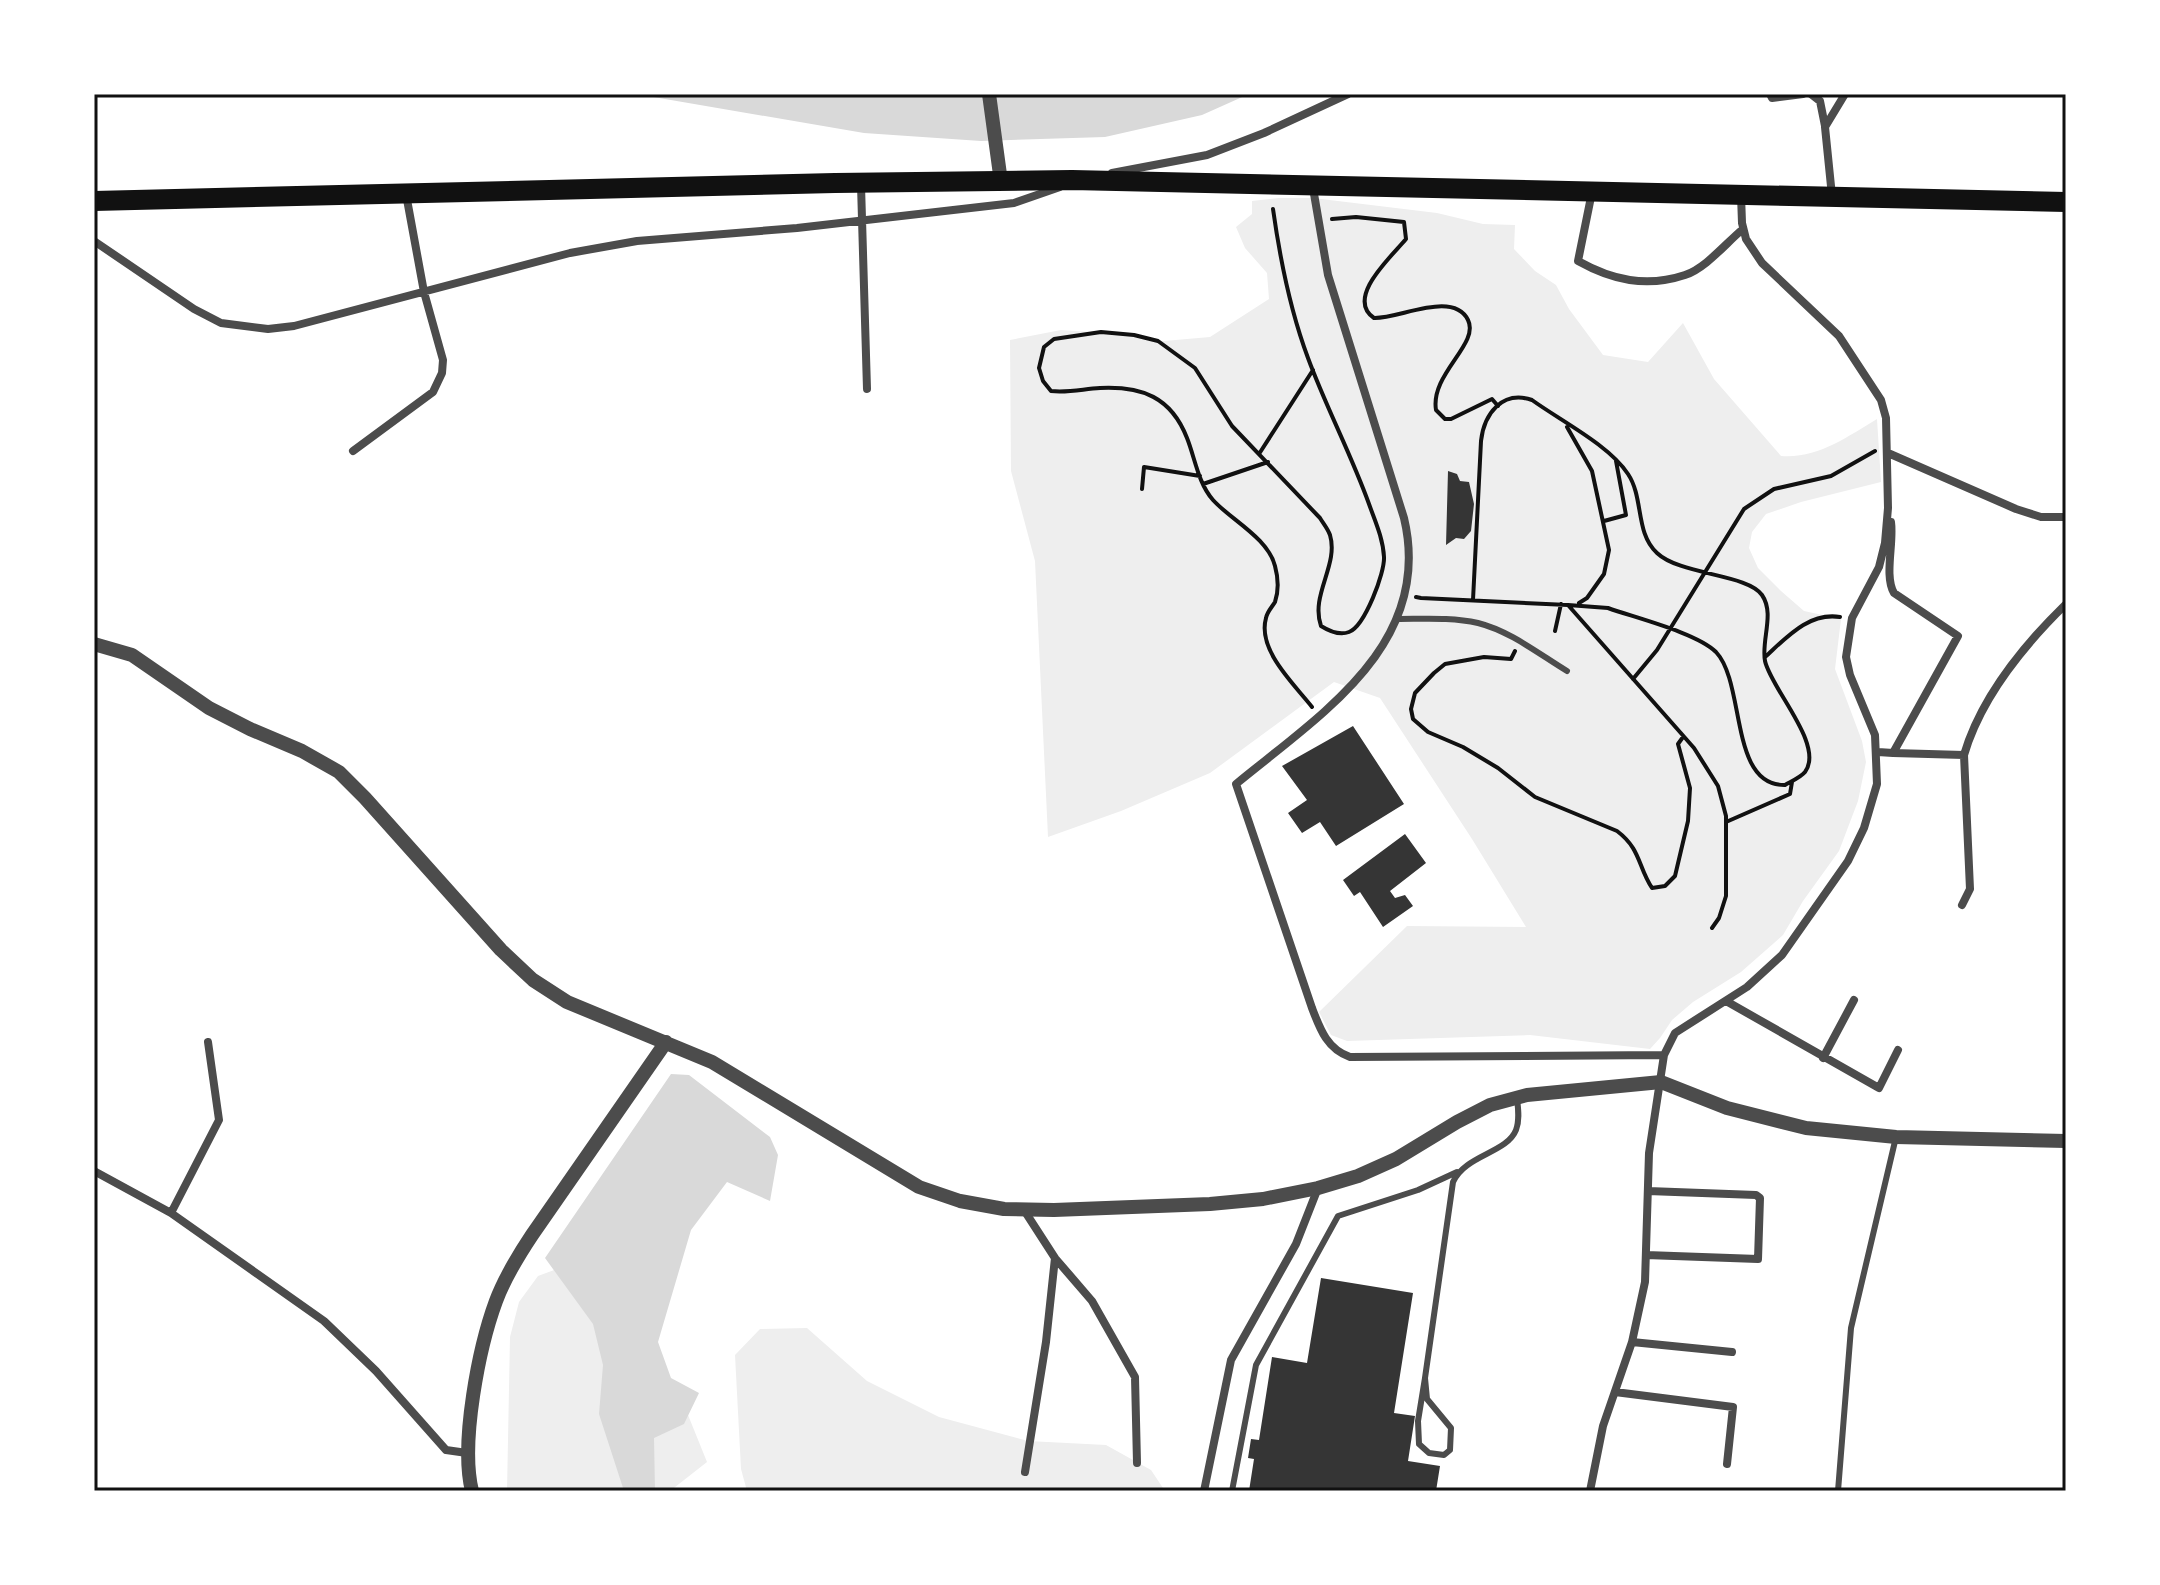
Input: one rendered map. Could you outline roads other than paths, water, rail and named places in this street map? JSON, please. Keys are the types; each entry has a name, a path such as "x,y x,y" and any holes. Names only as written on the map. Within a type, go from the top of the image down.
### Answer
{"highway":[{"path":"94,201 861,184 1001,174 1072,180 2066,202"}],"street":[{"path":"989,94 1001,174"},
{"path":"94,241 194,309 221,323 246,328 294,326 570,253 637,241 797,228 1014,203 1052,191 1072,180 1207,155 1264,133 1348,94"},
{"path":"1770,94 1772,98 1803,94"},
{"path":"1811,94 1820,101 1832,197"},
{"path":"1825,127 1845,94"},
{"path":"861,184 867,389"},
{"path":"1312,184 1328,275 1410,545 1406,595 1378,653 1336,701 1236,784 1323,1036 1338,1053 1350,1057 1664,1055"},
{"path":"1593,191 1578,261 1604,276 1633,281 1687,275 1743,229"},
{"path":"353,451 433,392 442,373 443,360 424,292 405,193"},
{"path":"1590,1491 1603,1426 1632,1342 1645,1282 1649,1153 1664,1055 1675,1033 1747,987 1782,955 1848,861 1864,828 1877,784 1875,735 1850,675 1846,657 1852,618 1879,567 1885,543 1888,508 1886,418 1881,400 1839,336 1762,263 1746,239 1741,195"},
{"path":"1888,448 2016,509 2041,517 2066,517"},
{"path":"1888,508 1892,532 1889,585 1894,593 1958,636 1893,753"},
{"path":"1962,905 1970,889 1964,755 1972,726 2036,633 2066,604"},
{"path":"94,644 132,655 209,708 302,751 339,772 501,950 533,980 567,1002 712,1062 919,1187 960,1201 1024,1210 1210,1204 1263,1199 1358,1176 1396,1159 1490,1105 1597,1086 1661,1082 1727,1108 1774,1121 1831,1131 1896,1137 2066,1141"},
{"path":"1878,752 1964,755"},
{"path":"1823,1058 1854,1000"},
{"path":"1726,1001 1879,1088 1898,1050"},
{"path":"171,1213 219,1120 208,1042"},
{"path":"472,1491 467,1453 470,1418 495,1303 511,1268 666,1042"},
{"path":"94,1171 171,1213 324,1321 376,1371 446,1450 467,1453"},
{"path":"1204,1491 1231,1360 1296,1244 1318,1188"},
{"path":"1646,1255 1758,1259 1760,1198 1756,1195 1648,1191"},
{"path":"1024,1210 1055,1258 1092,1301 1135,1377 1137,1463"},
{"path":"1025,1472 1046,1342 1055,1258"},
{"path":"1632,1342 1732,1352"},
{"path":"1615,1392 1733,1407 1727,1464"}],"lane":[{"path":"1397,619 1482,624 1567,671"},
{"path":"1232,1491 1256,1365 1338,1216 1418,1190 1457,1172 1513,1136 1518,1126 1517,1098"},
{"path":"1838,1491 1851,1328 1896,1137"},
{"path":"1425,1378 1427,1399 1451,1428 1450,1450 1444,1455 1429,1453 1419,1444 1418,1421 1453,1182 1457,1172"}]}
